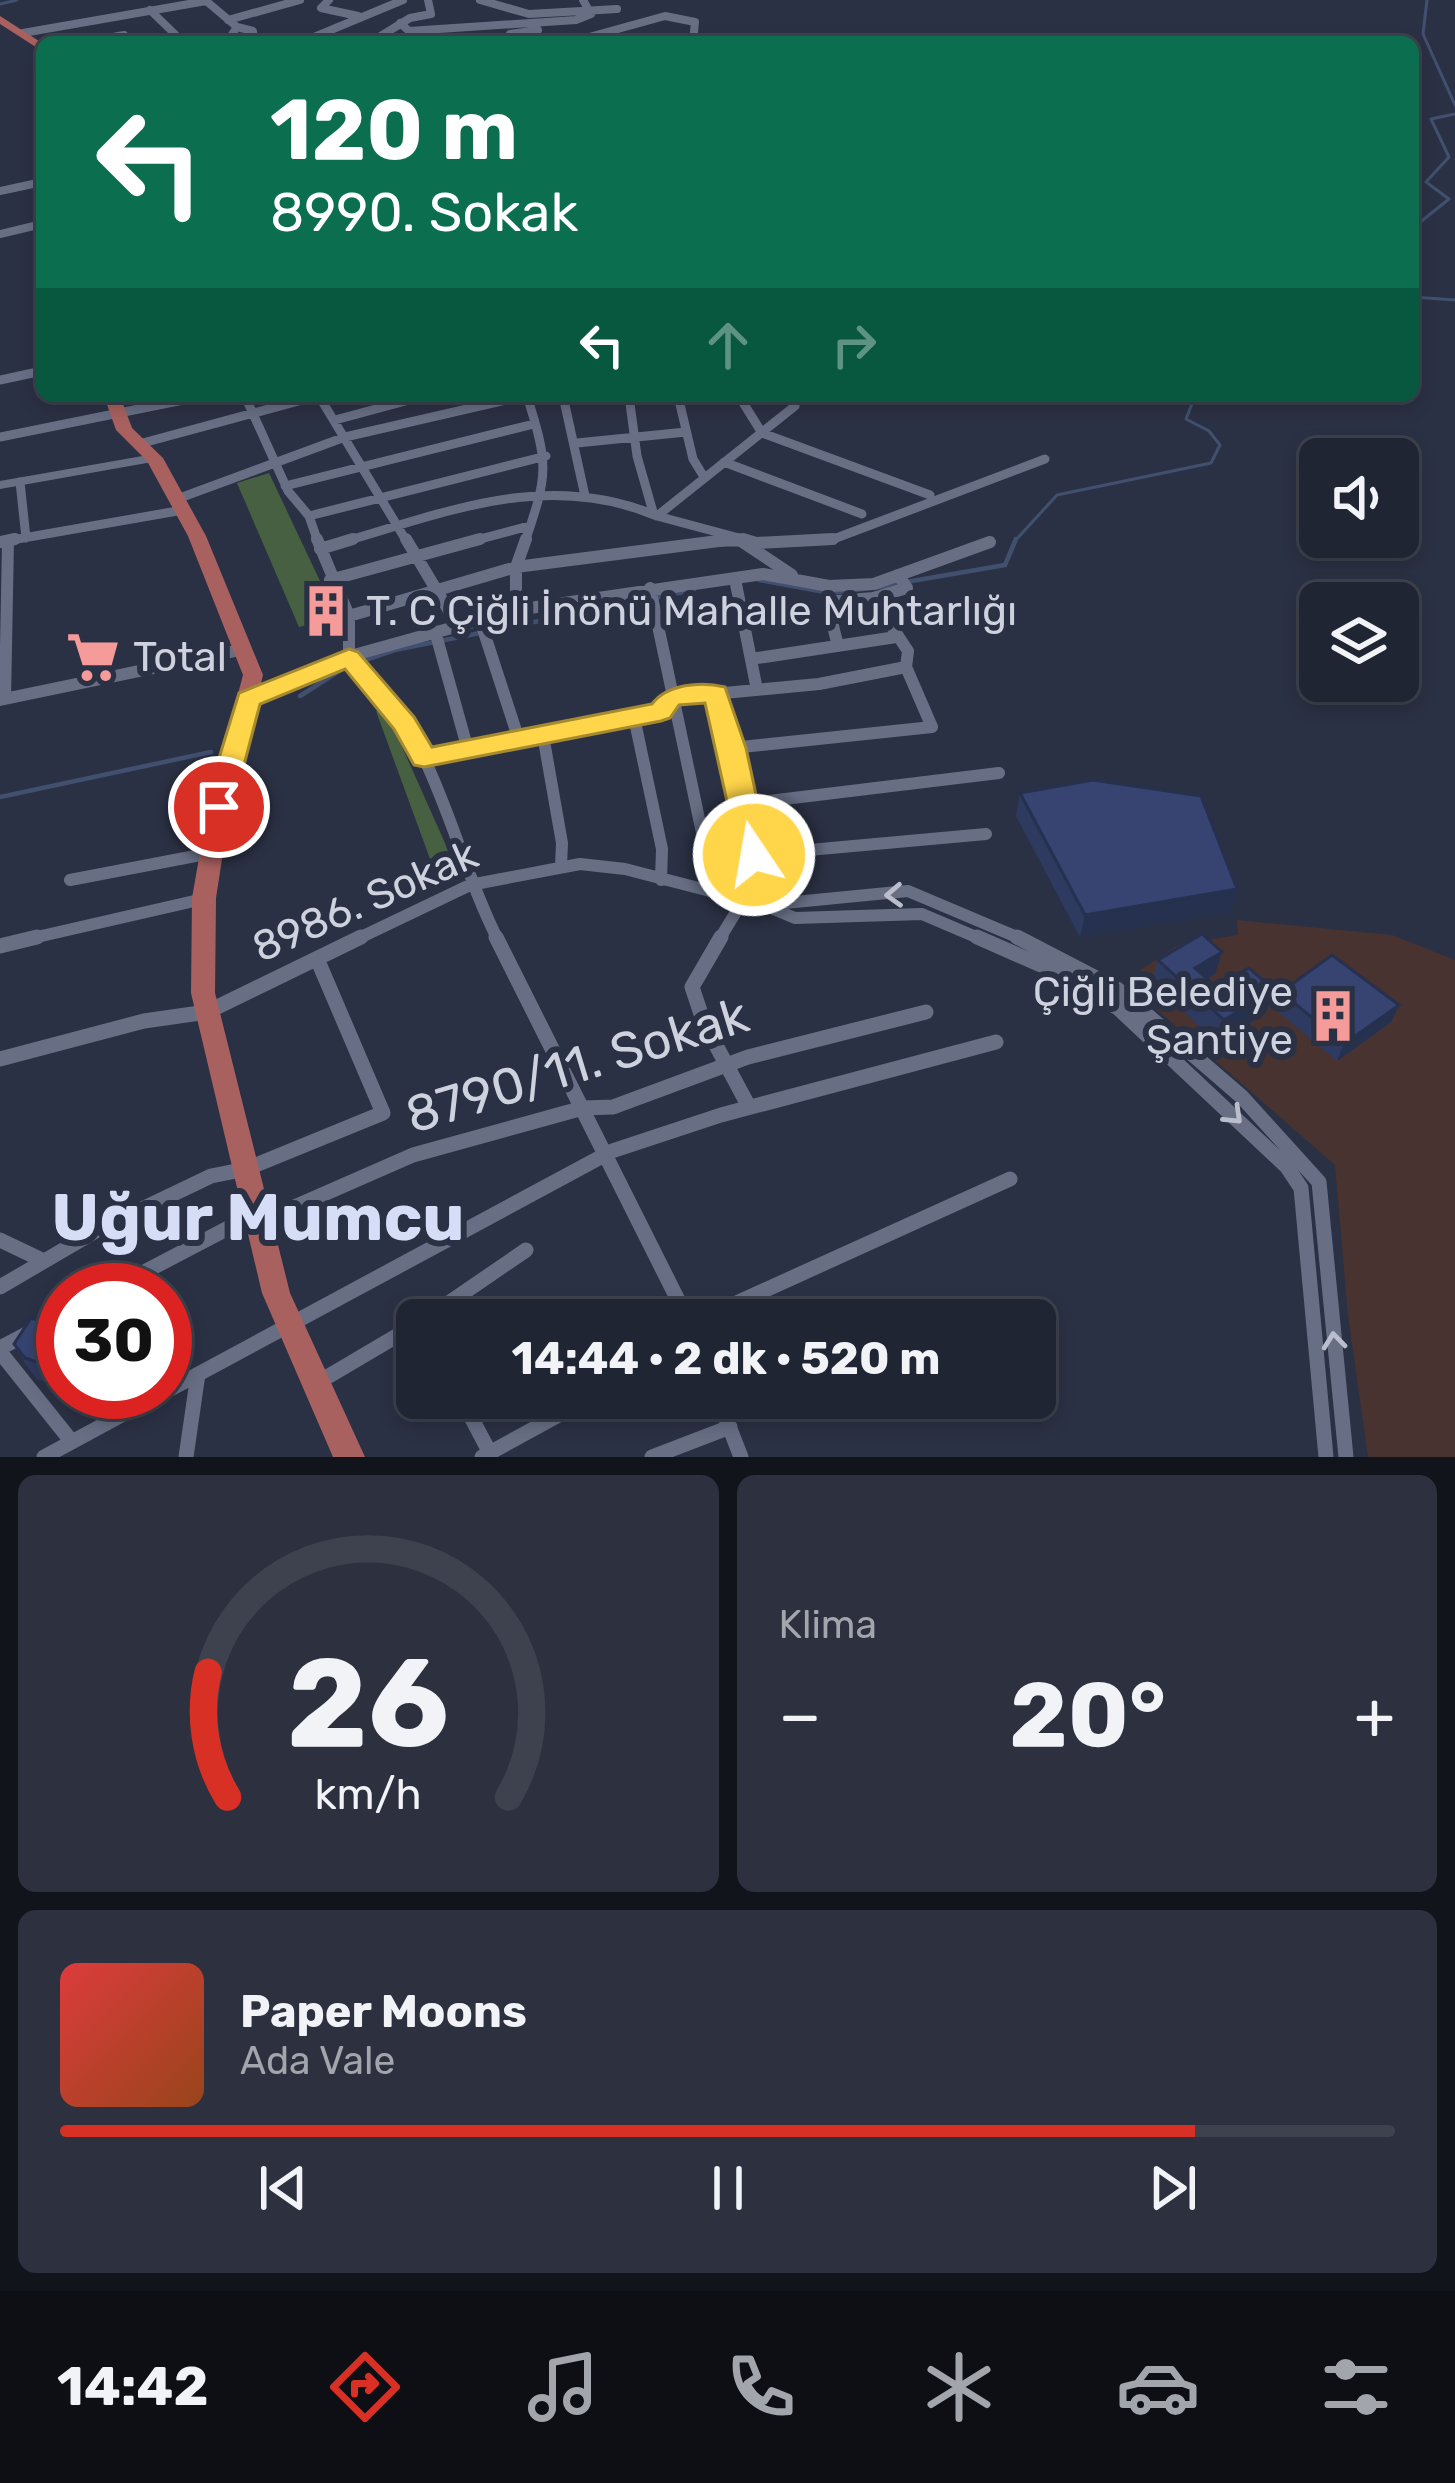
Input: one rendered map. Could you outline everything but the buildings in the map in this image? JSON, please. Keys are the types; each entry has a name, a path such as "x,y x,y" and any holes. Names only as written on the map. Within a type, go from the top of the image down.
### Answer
{"main road":[{"path":"0,19 36,43"},
{"path":"115,406 180,504 253,675 212,853 205,898 203,993 276,1293 349,1457"}],"street":[{"path":"23,33 205,0 237,27 253,31 253,36"},
{"path":"228,20 300,0"},
{"path":"329,0 319,7 358,16"},
{"path":"480,0 524,14 589,15"},
{"path":"583,0 601,28"},
{"path":"609,0 636,22"},
{"path":"384,7 410,1"},
{"path":"315,36 384,7 428,1 431,14 400,23 380,36"},
{"path":"544,1 553,12"},
{"path":"480,23 482,11 491,6"},
{"path":"409,31 616,9"},
{"path":"150,10 177,36"},
{"path":"582,36 674,15 692,19 693,36"},
{"path":"584,36 636,22"},
{"path":"400,23 410,36"},
{"path":"504,23 514,36"},
{"path":"448,26 452,36"},
{"path":"231,36 237,27"},
{"path":"510,34 538,30"},
{"path":"114,36 124,34"},
{"path":"0,190 36,183"},
{"path":"0,233 36,225"},
{"path":"0,380 36,372"},
{"path":"0,436 115,406 150,402"},
{"path":"247,402 285,486 309,516 349,616 349,658 404,724 424,758 470,885 678,1299"},
{"path":"0,485 146,451 296,402"},
{"path":"322,402 458,626"},
{"path":"335,420 402,402"},
{"path":"245,649 3,700 4,542 180,504 345,437 500,402"},
{"path":"516,610 516,567 542,492 546,456 528,402"},
{"path":"565,402 585,496"},
{"path":"630,402 637,456 655,514"},
{"path":"679,402 704,478"},
{"path":"742,402 762,433 931,495"},
{"path":"655,514 762,433 795,406 794,402"},
{"path":"285,486 534,424"},
{"path":"577,443 686,433"},
{"path":"309,516 546,456"},
{"path":"320,549 506,497 542,492 585,496 737,539 783,545 831,540 1045,459"},
{"path":"724,462 862,514"},
{"path":"20,482 26,538"},
{"path":"331,580 530,526"},
{"path":"349,616 516,567 737,539 798,579"},
{"path":"838,646 826,602 873,598 902,580 990,542"},
{"path":"248,699 349,658 437,638 458,626 482,627 516,610 650,587 736,582 763,574 829,586 902,580"},
{"path":"736,582 757,690"},
{"path":"650,587 671,698 702,814 715,894"},
{"path":"732,748 932,728 906,668 908,651 873,598"},
{"path":"482,627 519,740"},
{"path":"752,659 896,637"},
{"path":"437,638 468,750"},
{"path":"424,758 661,712 671,698 906,668"},
{"path":"716,693 764,905"},
{"path":"634,717 662,849 661,880"},
{"path":"543,735 562,843 561,866"},
{"path":"743,804 999,772"},
{"path":"754,855 986,834"},
{"path":"70,880 212,853"},
{"name":"8986. Sokak","path":"0,1059 144,1021 207,1012 470,885 561,866 625,869 764,905 908,892 976,912 1117,989 1242,1097 1318,1182 1346,1457"},
{"path":"0,946 205,898"},
{"path":"742,902 692,987 704,1023 748,1105"},
{"name":"8986. Sokak","path":"764,905 795,917 922,914 1043,966 1118,1008 1288,1167 1301,1188 1326,1457"},
{"path":"0,1287 212,1175 246,1169 383,1113 318,961"},
{"name":"8790/11. Sokak","path":"166,1263 258,1218 413,1155 583,1108 613,1107 725,1064 926,1012"},
{"path":"192,1377 605,1152 748,1105 877,1077 996,1042"},
{"path":"747,1299 1010,1179"},
{"path":"0,1240 44,1261"},
{"path":"454,1299 526,1250"},
{"path":"36,1330 0,1350 71,1442"},
{"path":"317,1383 396,1336"},
{"path":"186,1457 198,1374"},
{"path":"44,1457 114,1419"},
{"path":"470,1419 486,1455 552,1419"},
{"path":"727,1419 741,1457"},
{"path":"652,1457 730,1427"}],"shaded area":[{"path":"1237,920 1392,935 1455,960 1455,1457 1368,1457 1348,1315 1335,1165 1124,981 1178,945 1238,935"}],"green space":[{"path":"269,473 337,617 299,627 237,483"},
{"path":"376,711 387,713 457,870 437,878"}],"waterway":[{"path":"0,4 17,0"},
{"path":"1427,0 1423,34 1455,105"},
{"path":"1419,223 1449,199 1426,182 1449,157 1431,119 1455,114"},
{"path":"1419,297 1455,300"},
{"path":"1015,541 1057,495 1211,463 1220,445 1209,431 1186,419 1193,402"},
{"path":"906,582 1005,565 1015,541"},
{"path":"759,580 830,593 895,585"},
{"path":"300,696 347,666 395,650 694,590"},
{"path":"0,797 211,752"}],"place":[{"name":"T. C Çiğli İnönü Mahalle Muhtarlığı","path":"326,611"},
{"name":"Total","path":"93,657"},
{"name":"Çiğli Belediye Şantiye","path":"1333,1016"}],"district":[{"name":"Uğur Mumcu","path":"258,1217"}],"route":[{"path":"219,807 248,699 349,658 404,724 424,758 661,712 671,698 716,693 754,855"}]}
